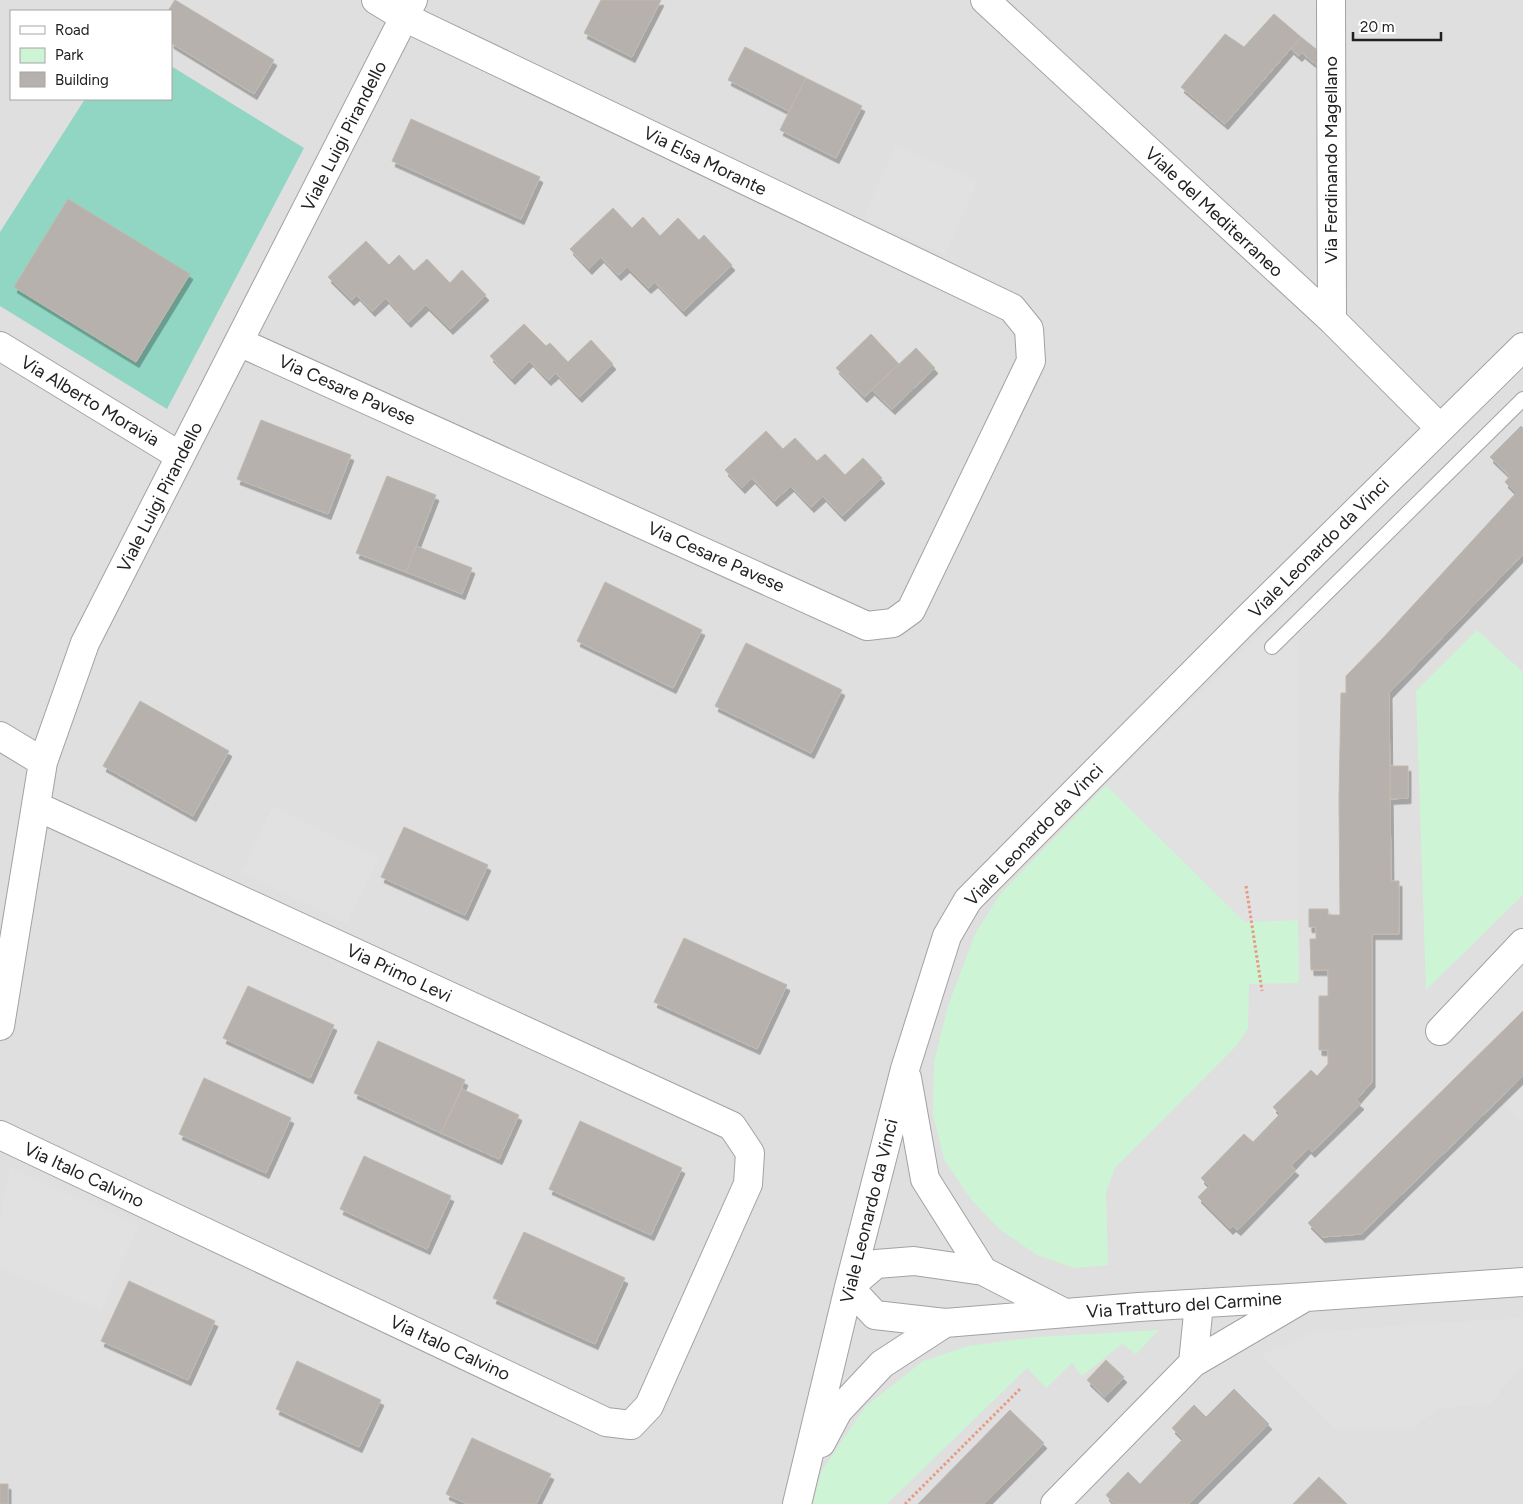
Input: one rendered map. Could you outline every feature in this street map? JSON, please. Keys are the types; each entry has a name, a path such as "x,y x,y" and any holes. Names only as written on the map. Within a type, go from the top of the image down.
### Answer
{"street":[{"name":"Via Elsa Morante","path":"376,0 409,9 1012,308 1029,330"},
{"name":"Viale del Mediterraneo","path":"984,0 1332,320 1440,428"},
{"name":"Via Ferdinando Magellano","path":"1331,0 1332,320"},
{"name":"Viale Luigi Pirandello","path":"0,1026 43,762 85,643 409,9"},
{"name":"Via Cesare Pavese","path":"239,342 867,626 893,623 911,610 1031,361 1029,330"},
{"name":"Via Alberto Moravia","path":"0,346 180,456"},
{"name":"Viale Leonardo da Vinci","path":"797,1504 849,1287 906,1069 947,936 968,900 1247,619 1523,347"},
{"path":"0,736 43,762"},
{"name":"Via Primo Levi","path":"36,806 732,1126 750,1153"},
{"path":"1440,1030 1523,942"},
{"path":"906,1069 925,1179 983,1271"},
{"name":"Via Italo Calvino","path":"0,1135 606,1422 631,1425 649,1406 748,1184 750,1153"},
{"path":"849,1287 876,1264 914,1262 983,1271 1063,1312"},
{"name":"Via Tratturo del Carmine","path":"849,1287 875,1315 945,1323 1063,1312 1523,1282"},
{"path":"1055,1504 1193,1363 1306,1297"},
{"path":"1193,1363 1199,1304"},
{"path":"804,1473 838,1411 882,1364 945,1323"}],"lane":[{"path":"1272,648 1523,399"}],"path":[{"path":"1246,886 1262,991"},
{"path":"905,1504 1021,1388"}],"shaded area":[{"path":"0,0 1523,0 1523,1504 0,1504"},
{"path":"896,145 978,181 945,255 863,218"},
{"path":"1298,596 1298,920 1245,922 1106,785"},
{"path":"273,807 379,858 347,923 241,873"},
{"path":"1523,1084 1523,1122 1504,1104"},
{"path":"10,1167 139,1225 101,1310 0,1268 0,1220"},
{"path":"1523,1318 1523,1364 1491,1403 1436,1409 1415,1428 1334,1428 1261,1355 1315,1332"}],"green space":[{"path":"172,67 304,148 167,409 0,306 0,232 84,100 172,100"},
{"path":"1477,630 1523,672 1523,895 1426,990 1416,691"},
{"path":"1106,785 1245,922 1298,920 1299,983 1249,984 1248,1029 1237,1045 1115,1168 1106,1192 1108,1265 1074,1268 1037,1255 999,1229 970,1198 944,1159 933,1115 934,1062 948,1006 975,934 1000,894"},
{"path":"1159,1330 1136,1354 1122,1344 1082,1376 1072,1363 1046,1388 1027,1368 887,1504 813,1504 821,1472 865,1407 923,1361 968,1346 1038,1337"}],"building":[{"path":"175,0 274,60 254,94 172,44 172,10 169,10"},
{"path":"601,0 661,0 632,57 584,33"},
{"path":"1274,14 1301,37 1225,124 1181,87 1225,34 1244,47"},
{"path":"1301,37 1326,57 1319,67 1302,53 1299,56 1291,49"},
{"path":"745,47 806,78 789,111 728,80"},
{"path":"806,78 862,106 836,158 780,130"},
{"path":"411,119 540,177 521,219 392,161"},
{"path":"68,199 190,274 136,362 14,287"},
{"path":"613,208 632,228 643,217 660,236 678,218 699,240 704,235 732,265 683,311 655,282 648,288 627,267 618,275 601,257 589,269 570,249"},
{"path":"366,241 389,265 399,255 414,271 427,259 450,283 462,270 486,295 450,329 426,305 408,322 386,298 372,311 357,295 351,300 328,277"},
{"path":"524,324 546,346 550,343 568,362 591,340 613,364 579,397 556,373 548,380 530,361 512,379 490,356"},
{"path":"871,334 899,364 864,397 836,368"},
{"path":"916,348 935,368 892,409 872,390"},
{"path":"261,420 351,455 328,514 237,479"},
{"path":"1521,426 1523,428 1523,554 1389,693 1391,881 1399,881 1399,934 1372,934 1372,1082 1356,1100 1361,1104 1312,1152 1308,1148 1291,1166 1296,1170 1238,1230 1233,1226 1230,1229 1198,1197 1209,1186 1201,1178 1244,1134 1253,1142 1280,1114 1273,1107 1311,1070 1317,1076 1328,1064 1328,1050 1319,1050 1319,996 1328,996 1328,970 1311,970 1310,939 1316,939 1316,927 1309,927 1309,909 1328,909 1328,915 1340,915 1339,798 1341,693 1346,693 1346,676 1516,493 1505,482 1510,476 1490,457"},
{"path":"766,431 783,449 795,438 817,461 825,454 845,475 863,458 882,478 842,516 823,496 811,507 791,486 774,501 752,478 742,488 725,470"},
{"path":"387,476 436,495 406,572 356,553"},
{"path":"416,546 472,568 462,594 406,572"},
{"path":"605,582 702,630 673,688 577,641"},
{"path":"746,643 842,690 811,753 715,706"},
{"path":"140,701 229,751 193,816 103,766"},
{"path":"1390,766 1408,766 1408,798 1390,799"},
{"path":"404,827 488,865 465,915 381,877"},
{"path":"684,938 787,985 757,1049 654,1002"},
{"path":"248,986 334,1025 310,1078 223,1038"},
{"path":"1523,1011 1523,1076 1361,1234 1322,1237 1308,1223"},
{"path":"378,1041 465,1080 441,1133 354,1093"},
{"path":"204,1078 291,1118 266,1173 179,1134"},
{"path":"462,1089 519,1115 499,1159 441,1133"},
{"path":"580,1121 682,1168 651,1235 549,1189"},
{"path":"364,1156 451,1196 427,1249 340,1209"},
{"path":"524,1232 625,1278 595,1344 493,1298"},
{"path":"129,1281 215,1321 188,1380 101,1341"},
{"path":"1106,1360 1124,1377 1105,1397 1087,1380"},
{"path":"297,1361 381,1400 359,1447 276,1409"},
{"path":"1234,1389 1269,1424 1189,1504 1114,1504 1106,1495 1128,1472 1140,1484 1183,1439 1172,1428 1194,1405 1206,1417"},
{"path":"1010,1410 1044,1443 984,1504 918,1504"},
{"path":"472,1438 551,1474 536,1504 467,1504 446,1494"},
{"path":"1319,1477 1339,1496 1347,1504 1293,1504"},
{"path":"0,1484 8,1484 8,1504 0,1504"}]}
